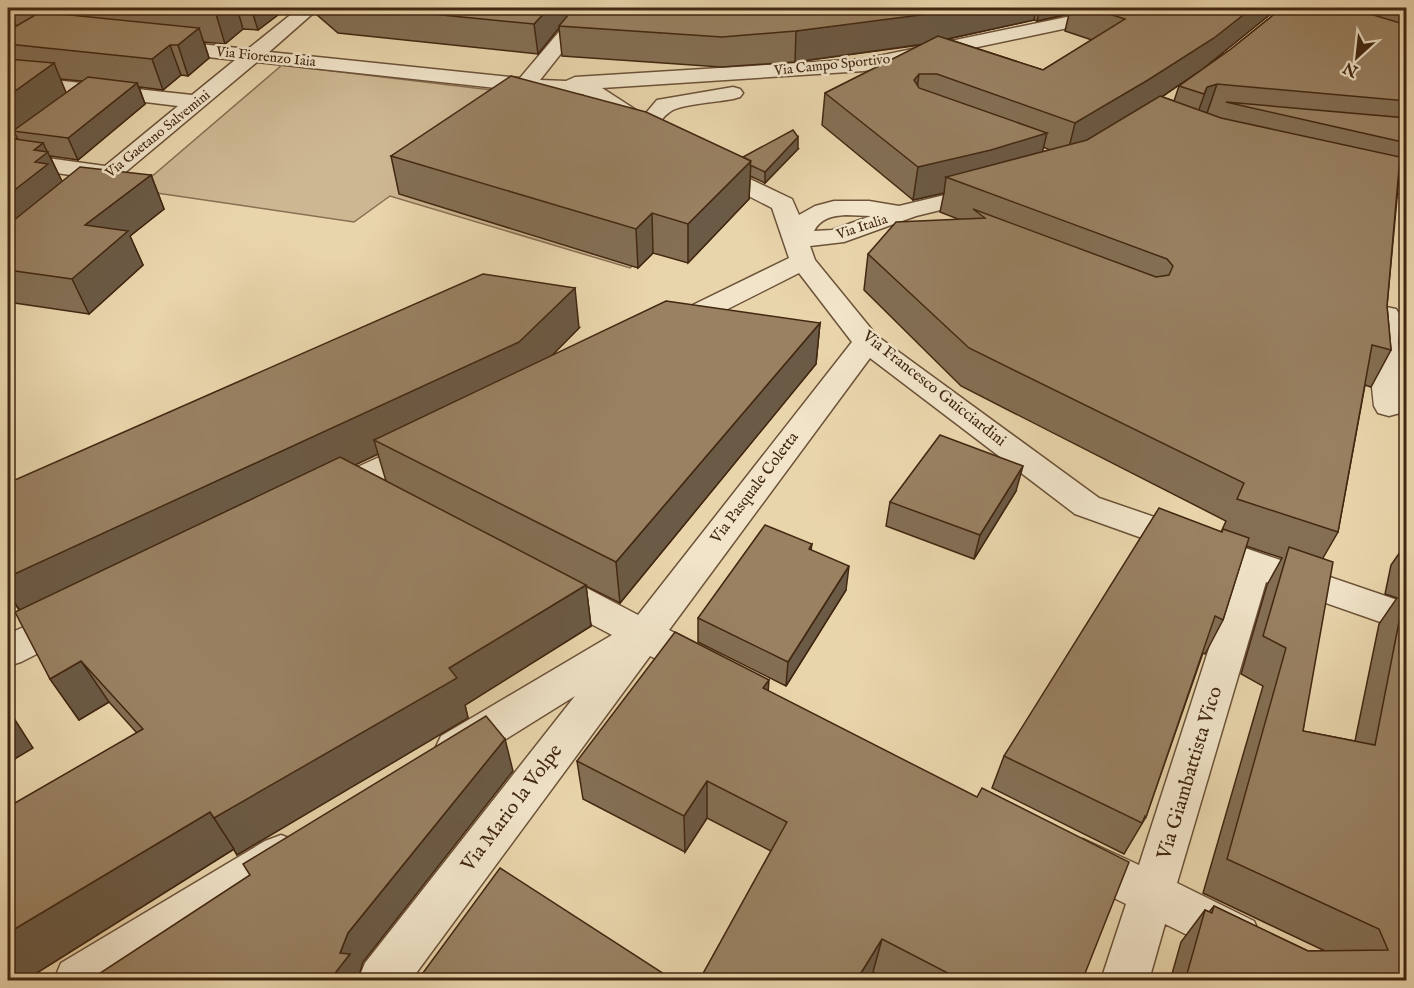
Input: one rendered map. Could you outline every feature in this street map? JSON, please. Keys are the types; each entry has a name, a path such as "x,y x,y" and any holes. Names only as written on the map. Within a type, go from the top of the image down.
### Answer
{"street":[{"name":"Via Gaetano Salvemini","path":"8,258 310,8"},
{"path":"588,8 525,85 572,101 648,139 665,105 824,77 864,65"},
{"name":"Via Campo Sportivo","path":"525,85 714,76 864,65 1134,8"},
{"name":"Via Fiorenzo Iaia","path":"138,44 525,85"},
{"path":"8,81 196,102"},
{"path":"8,151 92,89"},
{"name":"Via Francesco Guicciardini","path":"689,157 783,204 799,250 867,342 1087,506 1407,617"},
{"path":"8,160 110,173"},
{"path":"1330,171 1400,195"},
{"name":"Via Italia","path":"799,250 908,211 1004,187"},
{"path":"908,211 951,228"},
{"path":"642,340 799,250"},
{"path":"1387,290 1384,343 1389,406"},
{"name":"Via Pasquale Coletta","path":"643,635 867,342"},
{"path":"301,508 449,435"},
{"path":"353,482 394,504"},
{"name":"Via Giambattista Vico","path":"1125,981 1253,565"},
{"path":"519,569 739,684"},
{"path":"8,651 102,605"},
{"path":"421,771 643,635"},
{"name":"Via Mario la Volpe","path":"382,981 643,635"},
{"path":"78,981 310,838"},
{"path":"1047,842 1267,951"}],"shaded area":[{"path":"282,65 500,91 718,184 630,268 390,196 354,222 136,190"}],"building":[{"path":"148,8 224,8 216,14"},
{"path":"371,8 549,8 534,24"},
{"path":"574,8 960,8 796,31 722,37 559,26"},
{"path":"1090,8 1252,8 1214,38 1075,123 937,74 919,74 914,80 919,88 1047,133 991,150 918,167 825,93 938,36 1043,70 1125,19"},
{"path":"1282,8 1350,8 1407,25 1407,101 1217,84 1207,87 1204,94 1179,86 1231,49"},
{"path":"40,12 199,28 178,45 170,45 152,59 8,44 8,31"},
{"path":"8,59 54,63 8,96"},
{"path":"511,76 646,112 751,161 688,224 652,213 636,229 391,156"},
{"path":"88,77 137,83 68,138 13,131"},
{"path":"1160,96 1221,118 1400,157 1387,306 1391,350 1372,345 1338,532 1237,499 1244,483 969,348 868,254 896,222 985,218 973,209 1156,277 1169,275 1173,266 1167,259 946,177 1087,140"},
{"path":"1226,102 1407,118 1407,143"},
{"path":"793,130 798,137 765,172 750,165 751,161 743,157"},
{"path":"8,138 43,143 34,150 48,152 35,162 48,164 8,195"},
{"path":"80,167 151,175 85,225 128,231 72,279 8,270 8,225"},
{"path":"483,274 575,288 519,342 8,577 8,483"},
{"path":"666,301 820,323 616,562 374,440"},
{"path":"940,435 1023,466 980,535 890,502"},
{"path":"340,457 586,585 449,668 457,678 214,818 210,812 8,933 8,807 143,729 81,661 50,679 15,612"},
{"path":"1159,508 1222,532 1223,529 1249,538 1223,620 1215,616 1142,823 1004,756"},
{"path":"765,525 812,544 809,549 849,566 788,662 698,618"},
{"path":"1289,547 1333,562 1303,731 1375,745 1407,586 1407,981 1185,981 1205,910 1212,913 1214,906 1308,951 1388,950 1379,929 1227,859 1286,648 1263,636"},
{"path":"675,632 769,680 763,688 977,797 982,788 1129,862 1082,981 963,981 882,939 856,981 699,981 787,822 707,781 684,816 577,761"},
{"path":"486,716 505,739 348,933 340,953 350,954 329,981 88,981 250,875 243,864"},
{"path":"500,868 675,981 417,981"}]}
